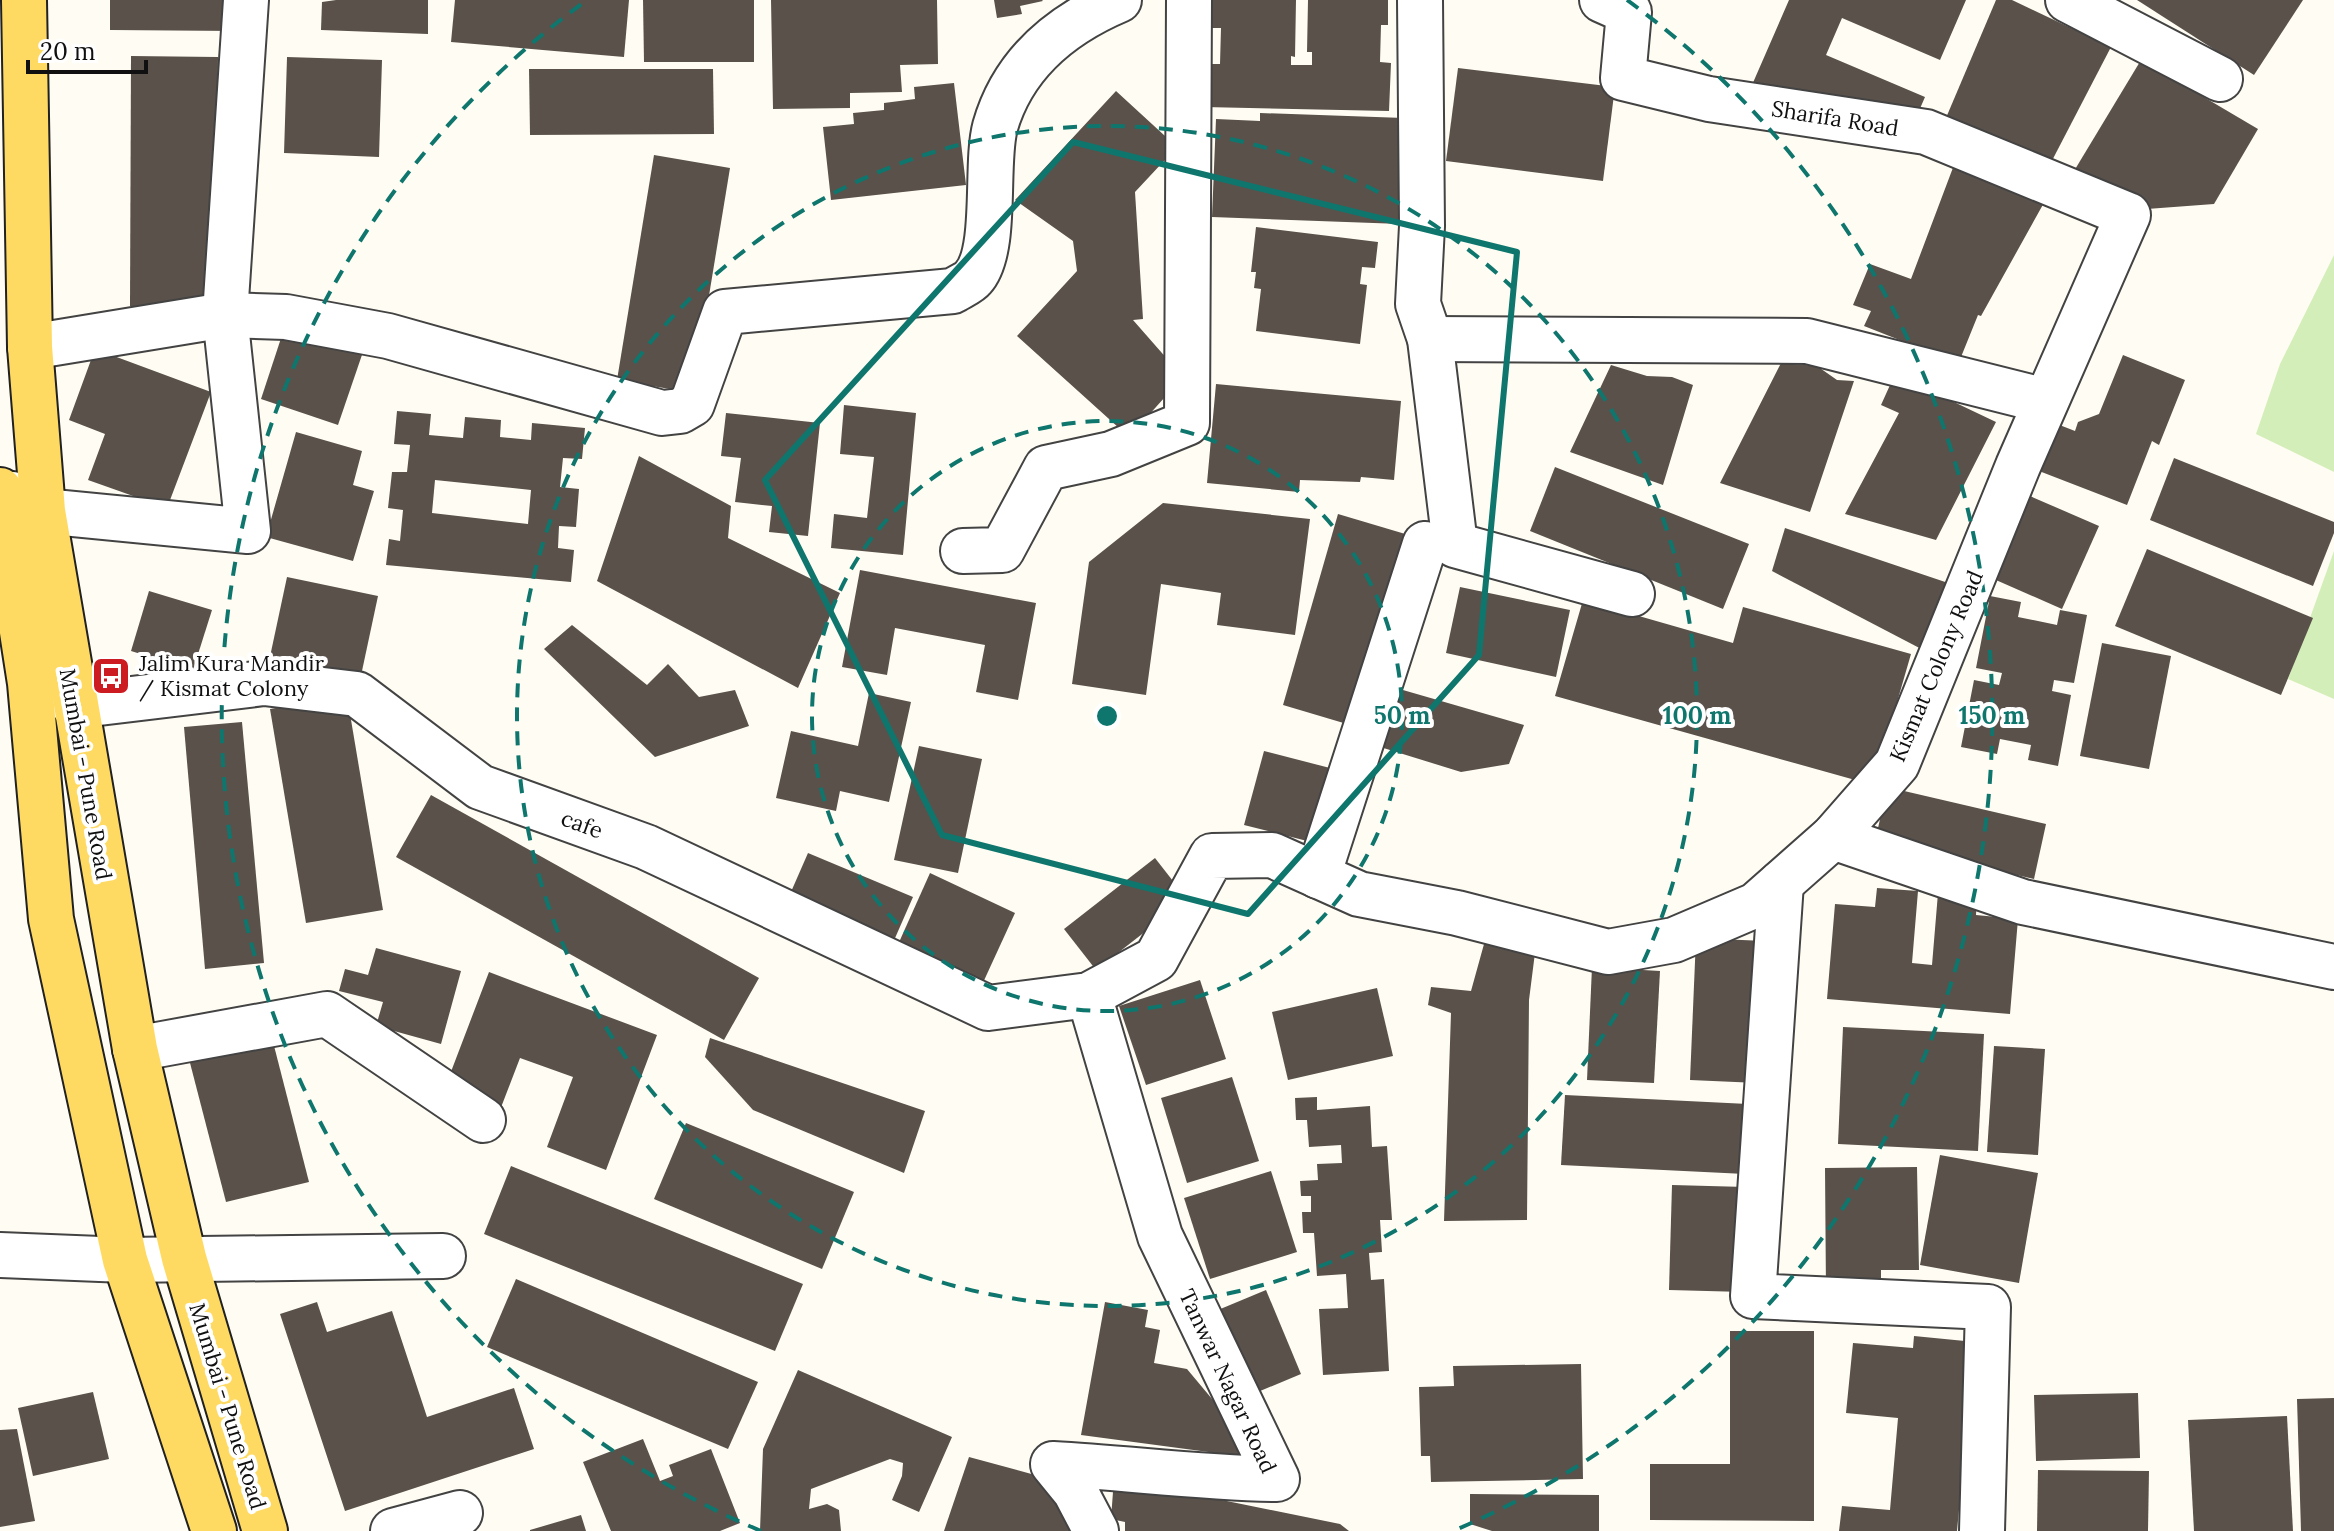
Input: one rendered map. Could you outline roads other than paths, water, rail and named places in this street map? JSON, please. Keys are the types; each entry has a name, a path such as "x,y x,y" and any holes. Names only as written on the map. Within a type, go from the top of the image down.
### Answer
{"main road":[{"name":"Mumbai - Pune Road","path":"24,0 30,347 43,511 135,1049 184,1258 265,1531"},
{"name":"Mumbai - Pune Road","path":"0,489 30,683 51,919 125,1260 214,1531"}],"street":[{"path":"0,489 43,511 248,531 225,315 246,0"},
{"path":"30,347 225,315 286,317 388,336 662,413 680,411 692,404 725,312 953,291 973,278 985,254 995,129 1012,83 1046,42 1082,16 1119,0"},
{"path":"963,551 1002,550 1046,468 1111,454 1187,423 1185,301 1189,0"},
{"path":"1420,0 1422,226 1418,304 1430,339 1455,545 1632,594"},
{"name":"Sharifa Road","path":"1602,0 1629,12 1623,78 1709,99 1926,132 2128,215"},
{"path":"2068,0 2220,79"},
{"name":"Kismat Colony Road","path":"1089,995 1156,959 1212,856 1272,855 1359,894 1457,913 1608,952 1674,940 1756,905 1833,837 1897,764 2046,401 2128,215"},
{"path":"1430,339 1807,341 2046,401"},
{"path":"1318,876 1425,544"},
{"name":"cafe","path":"74,706 264,683 357,694 480,787 646,847 988,1008 1089,995"},
{"path":"1833,837 2023,902 2334,967"},
{"path":"1781,883 1753,1296 1988,1307 1982,1531"},
{"name":"Tanwar Nagar Road","path":"1089,995 1160,1236 1277,1479 1215,1479 1053,1464 1075,1491 1096,1531"},
{"path":"135,1049 327,1014 483,1120"},
{"path":"0,1255 125,1260 443,1256"},
{"path":"393,1531 460,1513"}],"place":[{"name":"Jalim Kura Mandir / Kismat Colony","path":"111,676"}]}
